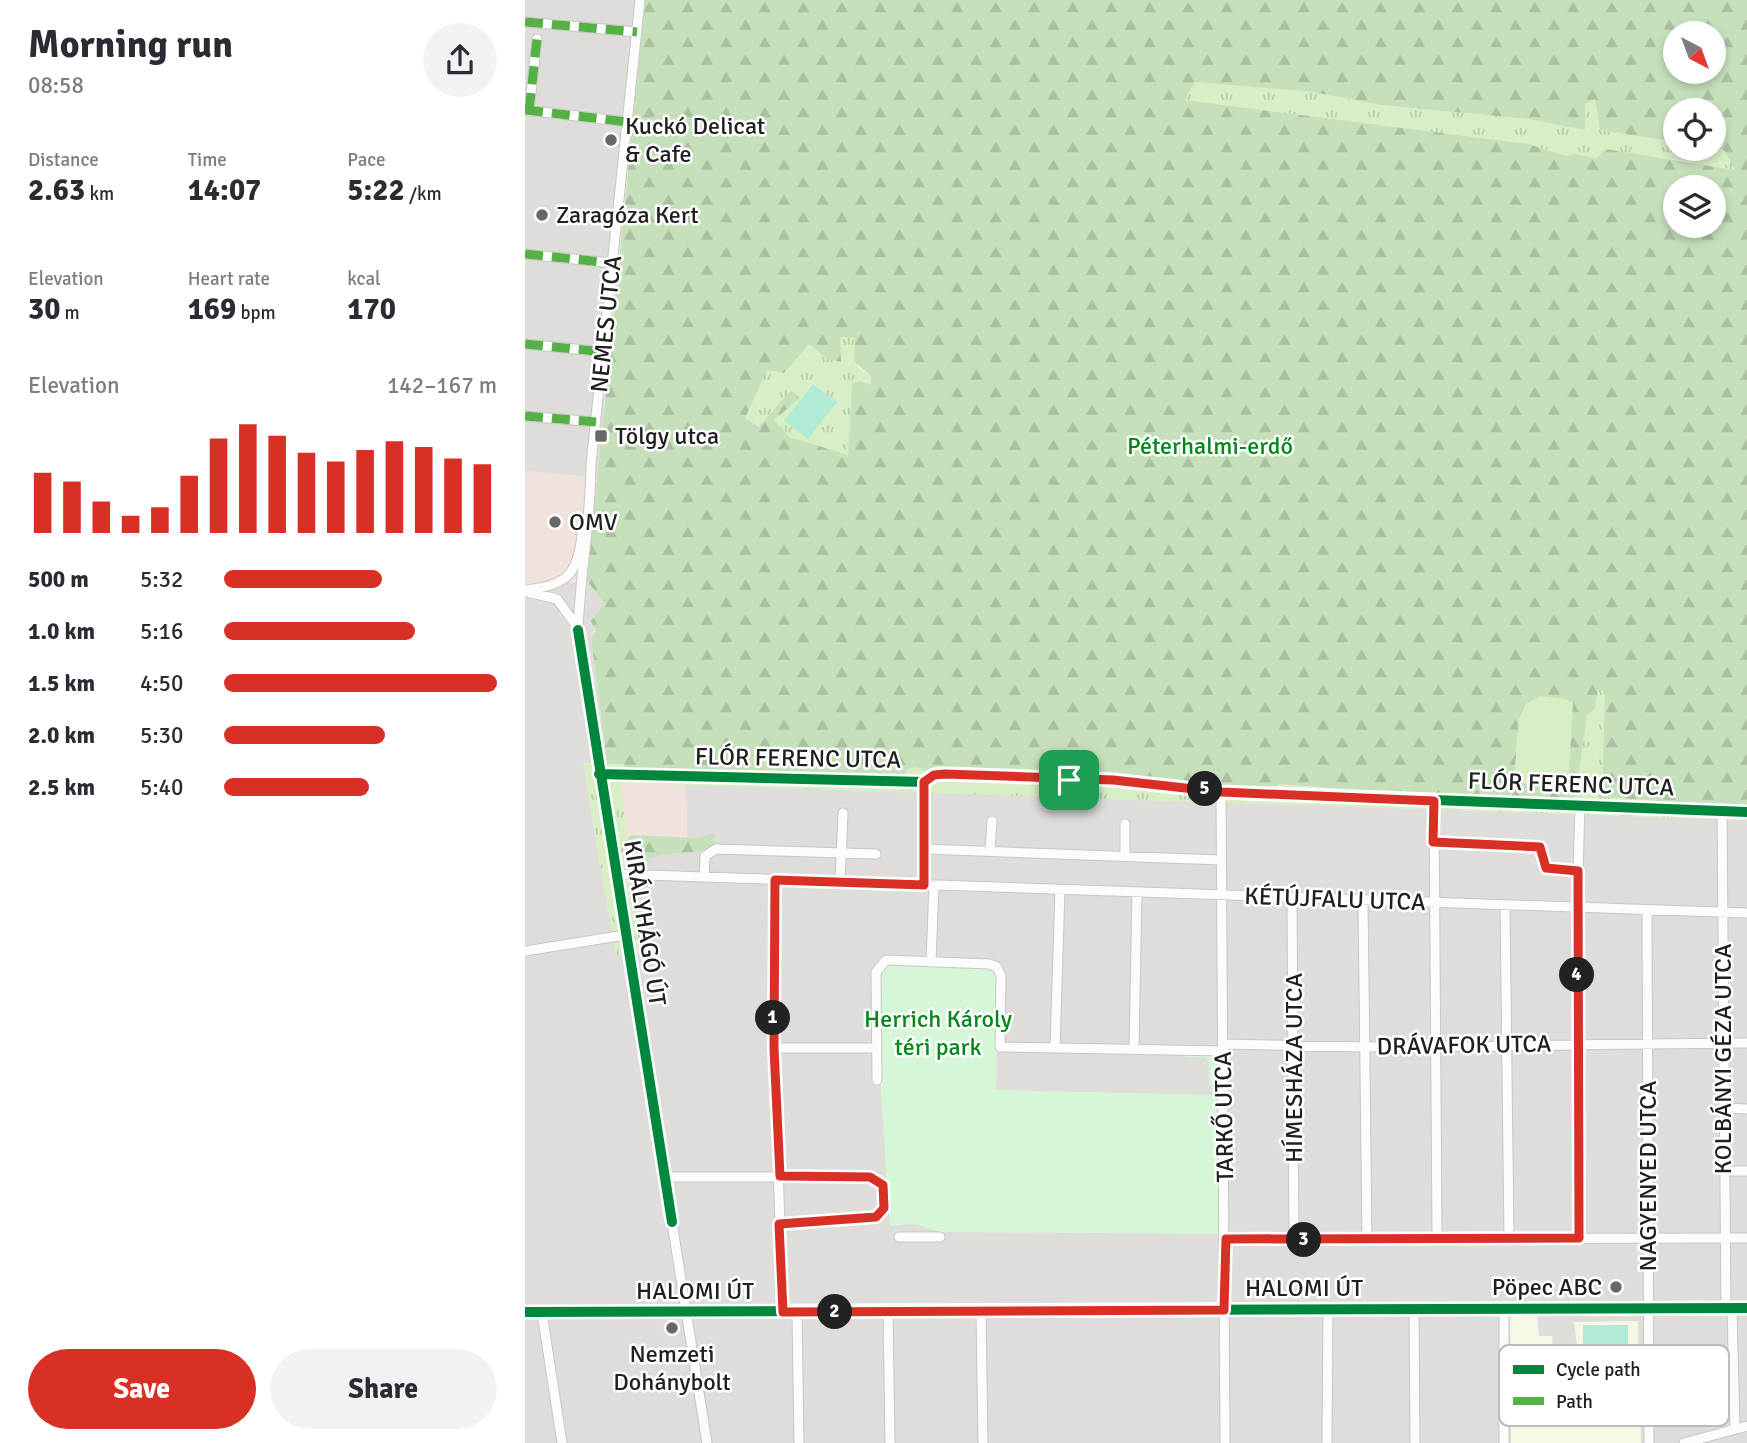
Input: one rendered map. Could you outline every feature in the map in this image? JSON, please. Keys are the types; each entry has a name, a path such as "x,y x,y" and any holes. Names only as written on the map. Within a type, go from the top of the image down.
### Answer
{"street":[{"name":"NEMES UTCA","path":"580,594 580,577 588,541 596,422 640,0"},
{"path":"525,22 637,32"},
{"path":"537,39 527,111 628,122"},
{"path":"525,254 612,263"},
{"path":"525,344 605,352"},
{"path":"525,416 596,422"},
{"name":"NEMES UTCA","path":"562,582 573,572 580,555 591,482"},
{"path":"560,602 555,590 562,582"},
{"path":"562,582 577,583 580,594 573,605 525,591 562,582"},
{"name":"KIRÁLYHÁGÓ ÚT","path":"580,594 578,630 599,774 707,1443"},
{"name":"KIRÁLYHÁGÓ ÚT","path":"560,602 578,630"},
{"name":"FLÓR FERENC UTCA","path":"599,774 924,782 934,775 945,774 1113,780 1221,792 1747,812"},
{"path":"877,1080 877,967 886,960 931,962 924,782"},
{"name":"TARKŐ UTCA","path":"1221,792 1226,1443"},
{"path":"1434,801 1433,1045 1437,1237"},
{"path":"1579,1238 1577,907 1580,805"},
{"name":"KOLBÁNYI GÉZA UTCA","path":"1722,811 1723,1238 1735,1429"},
{"path":"840,882 843,813"},
{"path":"990,851 992,821"},
{"path":"1125,824 1125,856"},
{"path":"1433,842 1540,847 1546,868 1578,871"},
{"path":"704,877 705,856 716,849 876,854"},
{"name":"KÉTÚJFALU UTCA","path":"925,849 1221,860"},
{"name":"KÉTÚJFALU UTCA","path":"615,874 1747,913"},
{"path":"775,880 774,1048 783,1312"},
{"path":"1055,1047 1060,890"},
{"path":"1134,1048 1137,892"},
{"name":"HÍMESHÁZA UTCA","path":"1292,897 1295,1045 1294,1240"},
{"path":"1363,900 1367,1239"},
{"path":"1505,905 1509,1237"},
{"name":"NAGYENYED UTCA","path":"1647,910 1649,1345"},
{"path":"525,951 625,934"},
{"name":"DRÁVAFOK UTCA","path":"931,962 989,964 997,967 1001,976 1000,1047 1747,1043"},
{"path":"774,1048 877,1048"},
{"path":"1724,1108 1747,1108"},
{"path":"1724,1171 1747,1171"},
{"path":"664,1177 870,1177 883,1185 884,1208 876,1217 779,1224"},
{"path":"899,1237 940,1237"},
{"path":"1226,1239 1747,1238"},
{"path":"1504,1308 1504,1345"},
{"name":"HALOMI ÚT","path":"525,1312 1747,1308"},
{"path":"1327,1443 1328,1309"},
{"path":"1414,1309 1415,1443"},
{"path":"981,1311 983,1443"},
{"path":"797,1312 799,1443"},
{"path":"888,1312 890,1443"},
{"path":"542,1313 562,1443"},
{"path":"1684,1443 1747,1426"}],"shaded area":[{"path":"525,0 645,0 608,353 599,478 525,471"},
{"path":"525,471 599,478 587,581 525,586"},
{"path":"587,581 605,604 591,637 607,764 583,763 616,955 644,950 626,836 687,838 686,784 1747,820 1747,1443 525,1443 525,586"},
{"path":"619,783 686,784 687,839 626,836"},
{"path":"1510,1315 1537,1316 1539,1336 1552,1336 1552,1345 1510,1345"},
{"path":"1638,1321 1639,1345 1577,1345 1574,1322"},
{"path":"1511,1426 1641,1426 1641,1443 1511,1443"}],"green space":[{"name":"Péterhalmi-erdő","path":"645,0 1747,0 1747,807 1602,797 1605,691 1598,690 1595,709 1587,715 1576,796 1562,799 1441,797 1279,784 1271,790 926,771 915,767 906,770 903,778 625,769 624,764 607,764 591,637 596,631 591,621 605,604 587,581","holes":["1195,82 1313,92 1380,105 1528,119 1585,130 1585,104 1595,99 1600,130 1663,140 1663,98 1726,98 1726,154 1735,170 1663,161 1663,158 1605,149 1597,158 1574,154 1566,156 1528,144 1185,100","840,337 855,338 854,361 871,376 871,385 860,381 852,384 848,455 789,437 774,420 800,398 791,390 759,427 745,418 767,370 784,373 810,344 827,359 841,362","1541,696 1521,784 1514,781 1519,720 1526,704"]},
{"path":"1195,82 1313,92 1380,105 1528,119 1585,130 1585,104 1595,99 1600,130 1663,140 1663,159 1597,158 1575,154 1566,156 1528,144 1185,100"},
{"path":"1726,153 1736,170 1685,161 1726,161"},
{"path":"840,337 855,338 858,368 871,376 871,385 852,385 848,455 789,438 774,420 799,398 759,427 744,418 767,370 784,373 811,344 827,359"},
{"path":"813,384 837,402 808,439 784,421"},
{"path":"1597,690 1605,690 1602,797 1747,807 1747,820 620,783 644,950 616,955 583,763 624,764 626,769 902,778 906,770 915,767 926,771 1271,790 1278,784 1441,797 1576,796 1587,715 1595,709"},
{"path":"1541,696 1565,699 1573,703 1568,788 1514,782 1519,720 1526,704"},
{"path":"714,834 715,844 705,849 657,856 636,867 629,864 625,842 632,835 695,838"},
{"name":"Herrich Károly téri park","path":"885,964 992,967 998,976 996,1090 1219,1095 1220,1234 942,1232 914,1224 890,1226 881,1093 878,973"},
{"path":"1187,1053 1222,1053 1222,1085 1209,1085 1209,1063 1205,1057 1186,1057"},
{"path":"1583,1325 1628,1325 1628,1345 1583,1345"}],"marked path":[{"path":"525,22 637,32"},
{"path":"529,111 537,39"},
{"path":"525,110 628,122"},
{"path":"525,254 612,263"},
{"path":"525,344 605,352"},
{"path":"525,416 596,422"}],"cycle path":[{"path":"578,630 672,1222"},
{"path":"599,774 924,782 934,775 945,774 1113,780 1221,792 1747,812"},
{"path":"525,1312 1747,1308"}],"place":[{"name":"Kuckó Delicat & Cafe","path":"611,140"},
{"name":"Zaragóza Kert","path":"542,215"},
{"name":"Tölgy utca","path":"601,436"},
{"name":"OMV","path":"555,522"},
{"name":"Pöpec ABC","path":"1616,1287"},
{"name":"Nemzeti Dohánybolt","path":"672,1328"}],"route":[{"path":"945,774 1069,780 1180,785 1221,792 1434,801 1433,842 1540,847 1546,868 1578,871 1579,1238 1226,1239 1224,1310 783,1312 779,1224 862,1220 876,1217 884,1208 883,1185 870,1177 780,1176 774,1048 775,880 924,885 924,782 934,775 945,774"}]}
